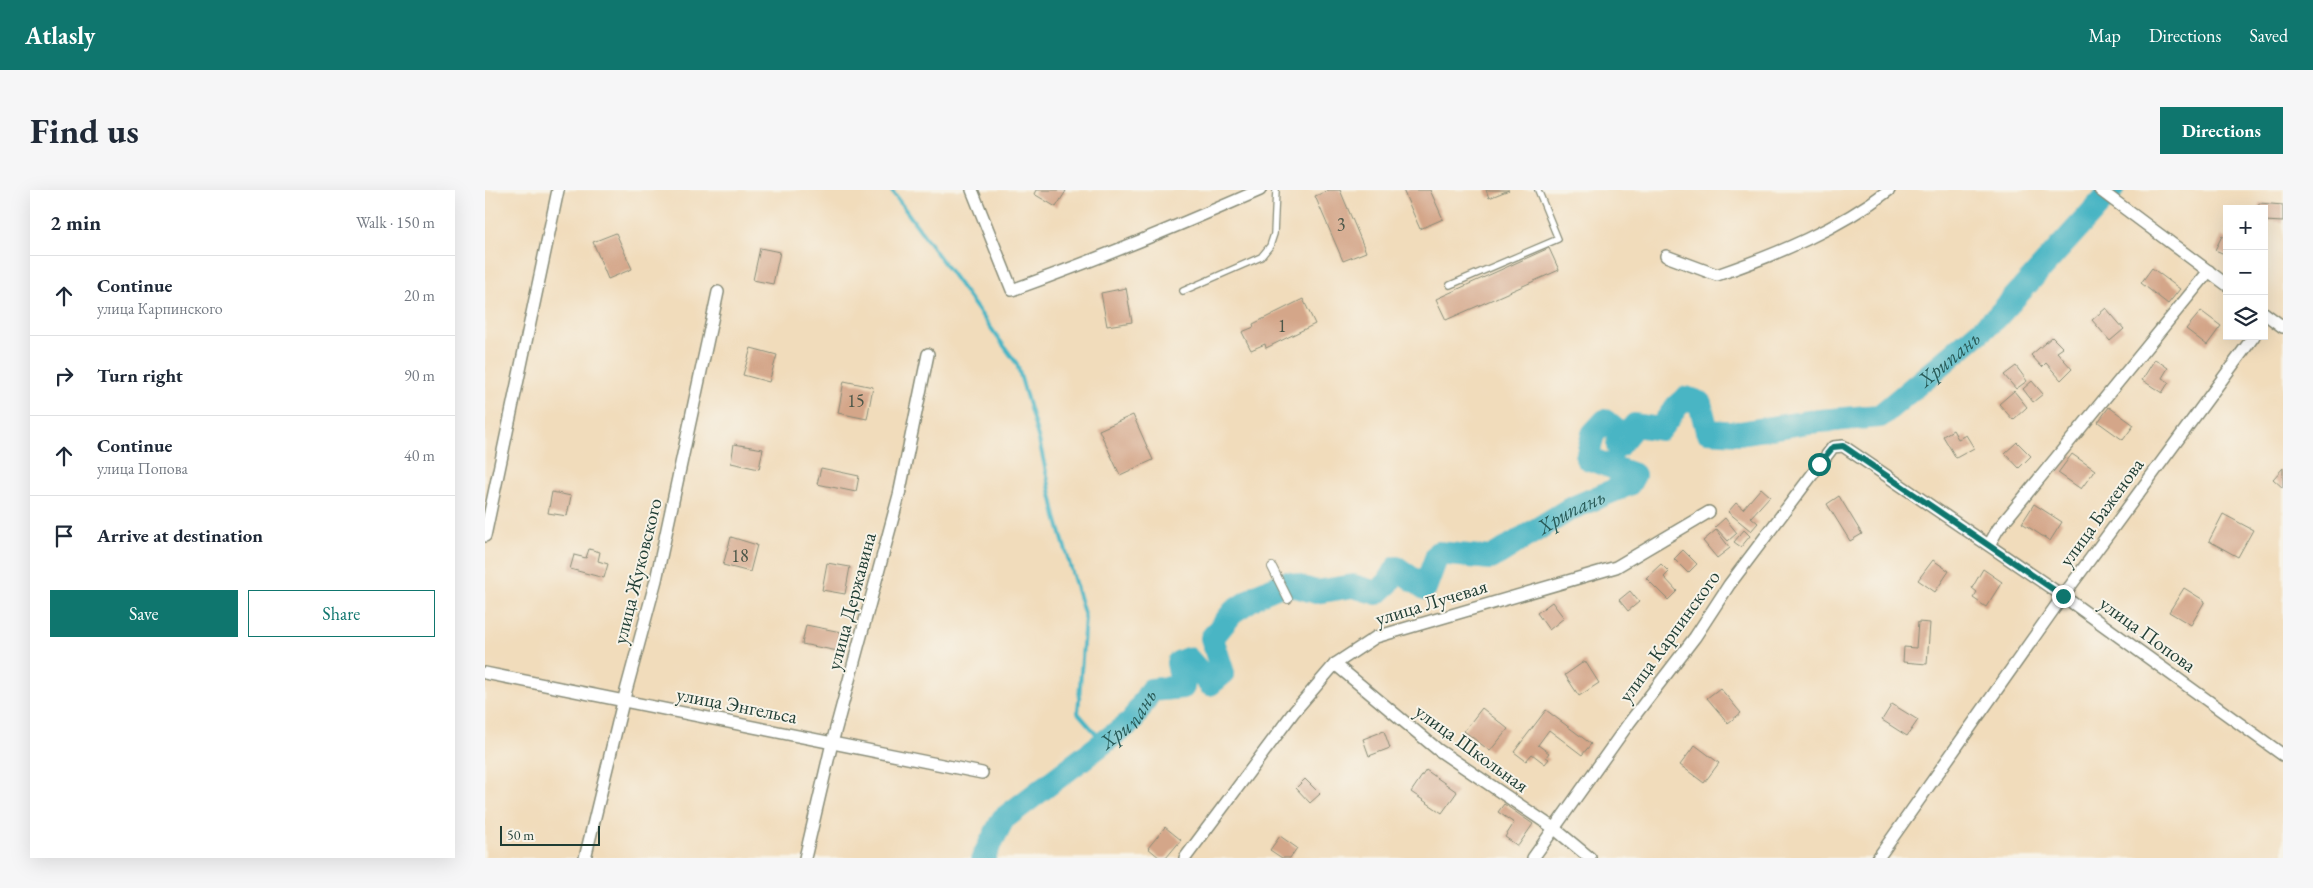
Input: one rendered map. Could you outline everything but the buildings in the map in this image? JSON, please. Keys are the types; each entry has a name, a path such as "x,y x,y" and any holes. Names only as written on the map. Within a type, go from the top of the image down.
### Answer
{"street":[{"path":"485,536 558,190"},
{"path":"972,190 1012,290 1108,255 1260,190"},
{"path":"1666,256 1717,275 1767,258 1827,230 1889,190"},
{"path":"2100,190 2223,282"},
{"path":"1989,545 1998,529 2209,271"},
{"name":"улица Жуковского","path":"585,858 623,702 656,580 718,292"},
{"path":"2268,318 2282,325"},
{"name":"улица Баженова","path":"1878,858 2063,596 2251,340"},
{"name":"улица Державина","path":"805,858 832,743 899,495 928,354"},
{"name":"улица Попова","path":"1843,446 2063,596 2283,754"},
{"name":"улица Карпинского","path":"1533,858 1555,830 1629,723 1695,637 1729,585 1814,471 1833,447 1843,446"},
{"name":"улица Лучевая","path":"1185,858 1293,713 1335,664 1376,636 1616,567 1709,512"},
{"path":"1272,567 1288,599"},
{"name":"улица Школьная","path":"1335,664 1437,750 1555,830 1590,858"},
{"name":"улица Энгельса","path":"485,673 982,773"}],"lane":[{"path":"1183,291 1261,257 1270,246 1274,234 1276,190"},
{"path":"1450,286 1558,239 1537,190"}],"waterway":[{"path":"891,190 1017,364 1039,440 1056,517 1085,617 1078,713 1104,743"},
{"name":"Хрипань","path":"983,858 1003,819 1132,721 1151,690 1183,687 1178,663 1188,659 1210,684 1223,673 1212,638 1234,611 1260,594 1286,583 1316,592 1353,586 1377,593 1388,583 1397,568 1425,588 1438,553 1491,558 1570,509 1629,484 1634,475 1587,458 1593,434 1605,421 1619,433 1618,446 1635,425 1660,429 1677,406 1686,398 1700,403 1707,431 1740,433 1808,422 1880,416 1996,318 2112,190"}],"route":[{"path":"1819,464 1833,447 1843,446 2063,596"}]}
